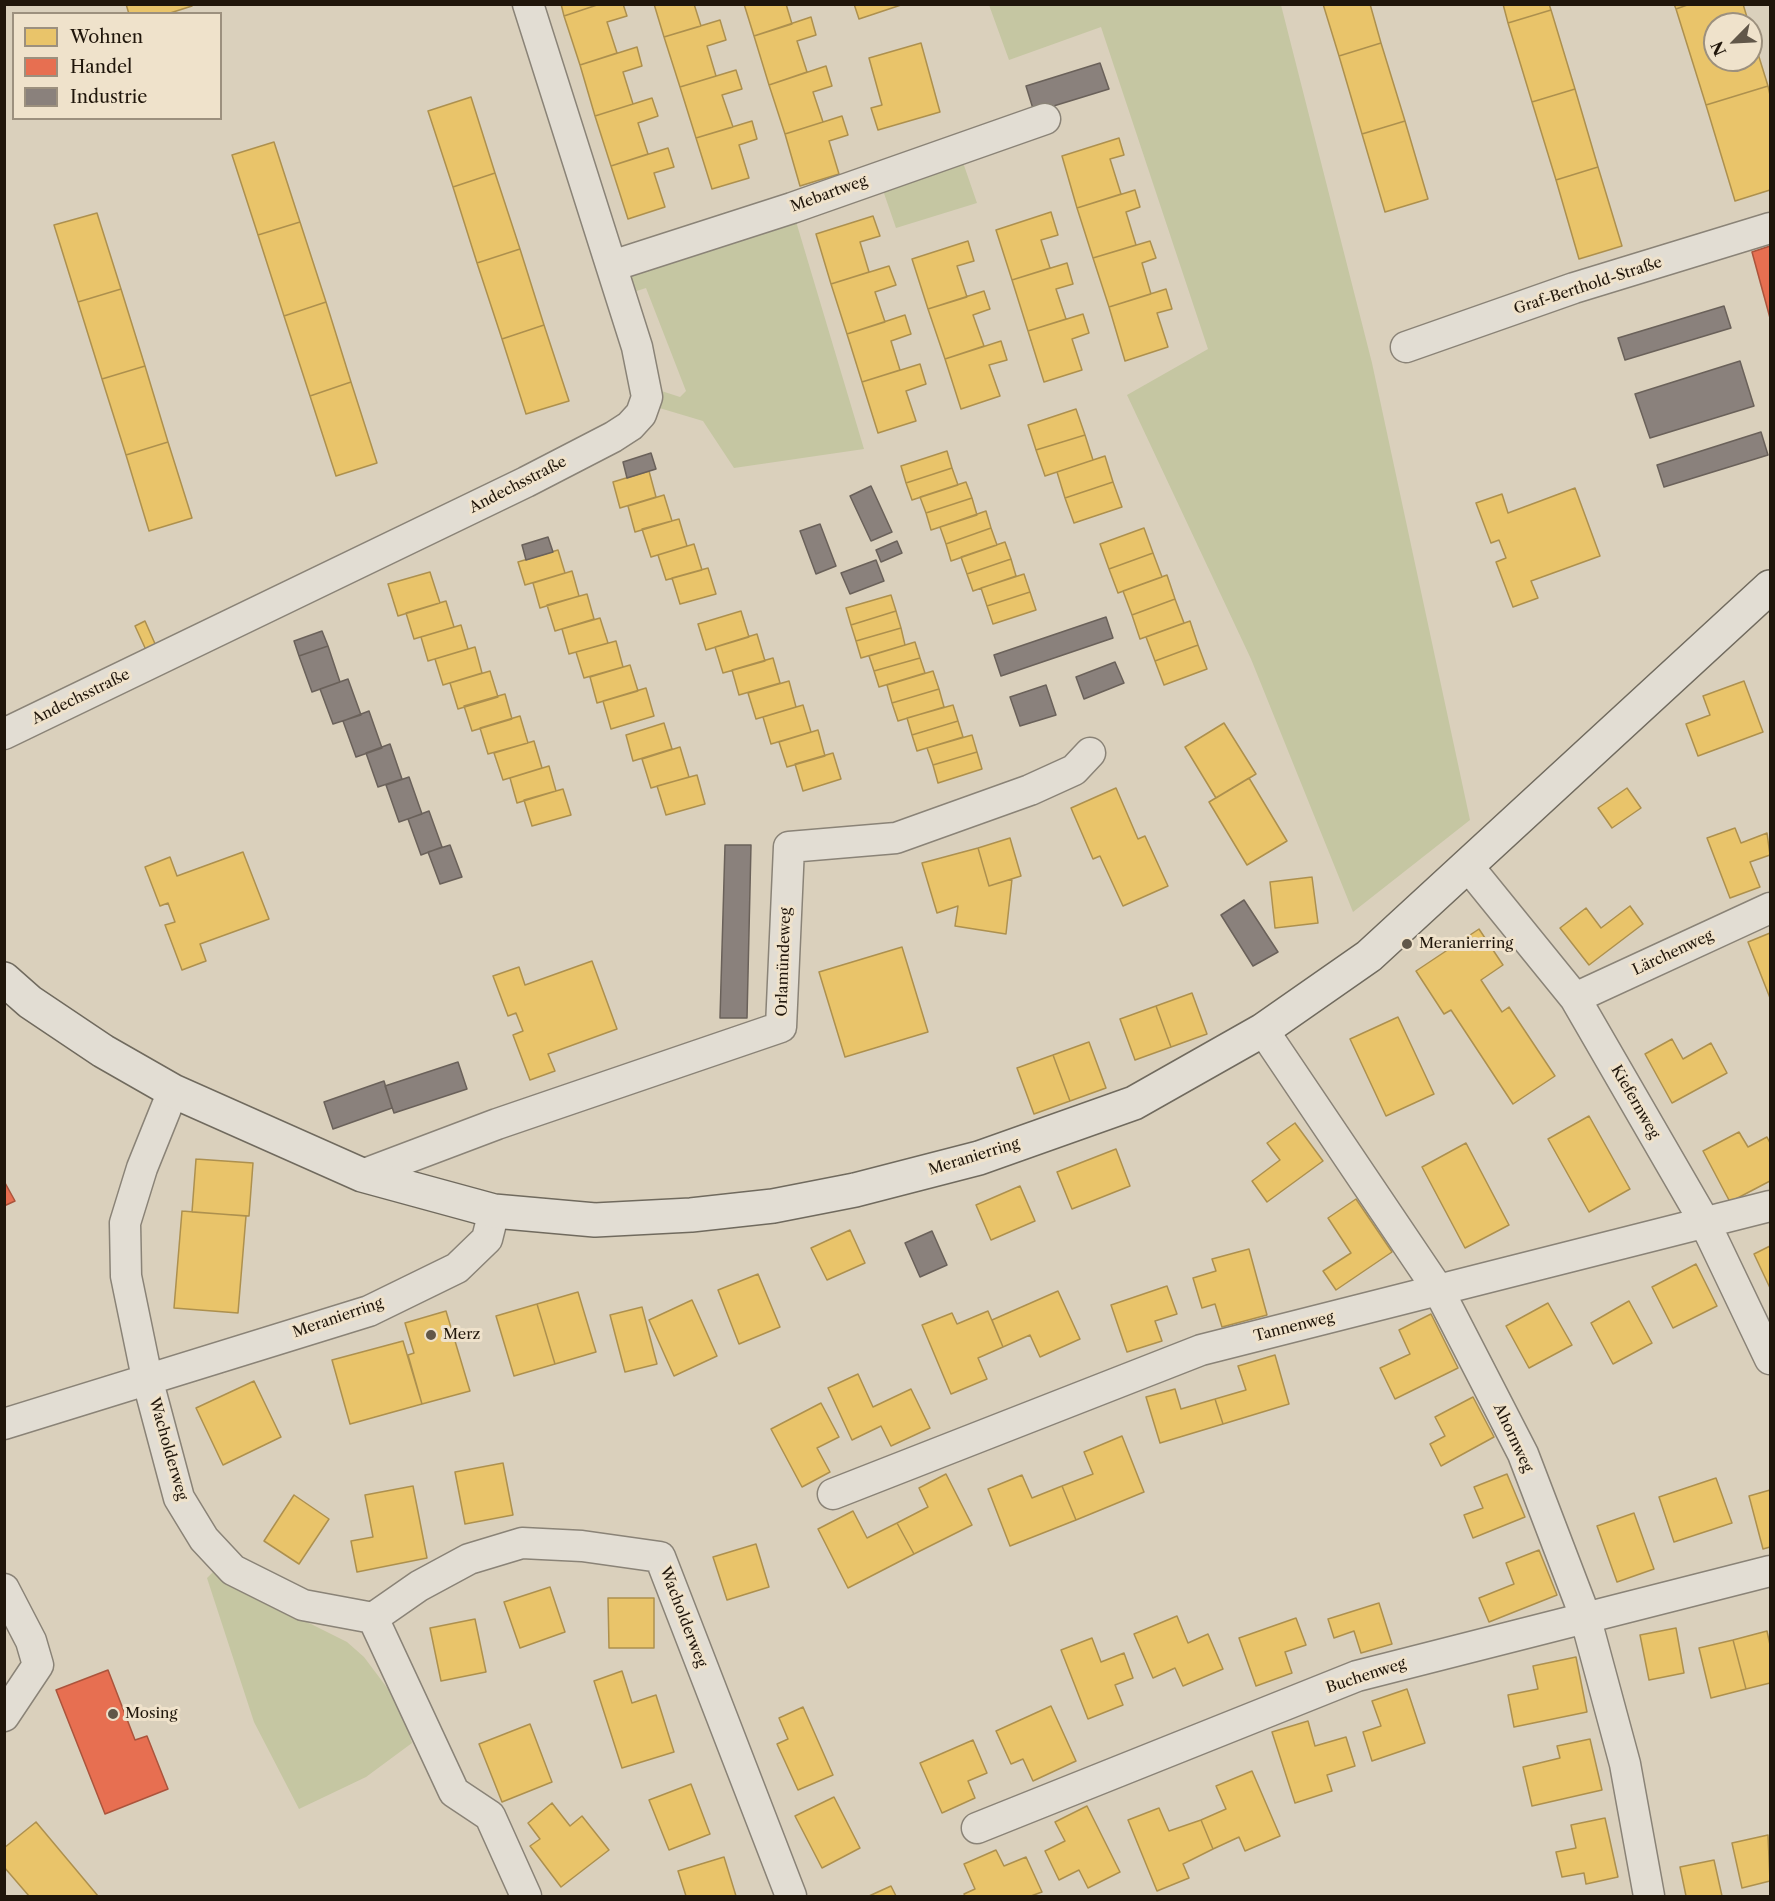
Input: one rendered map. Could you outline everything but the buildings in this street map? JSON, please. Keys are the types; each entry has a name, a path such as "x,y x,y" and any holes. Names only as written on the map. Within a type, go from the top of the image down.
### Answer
{"street":[{"name":"Andechsstraße","path":"4,734 518,486 630,426 646,404 646,386 612,266 528,4"},
{"name":"Mebartweg","path":"612,266 781,212 1045,119"},
{"name":"Graf-Berthold-Straße","path":"1406,347 1574,288 1770,228"},
{"name":"Meranierring","path":"4,979 30,1002 94,1045 174,1091 362,1175 494,1211 595,1220 691,1215 773,1206 855,1190 979,1158 1134,1103 1263,1030 1369,956 1770,587"},
{"name":"Orlamündeweg","path":"362,1175 497,1124 781,1027 789,847 896,838 1030,790 1074,770 1090,753"},
{"name":"Kiefernweg","path":"1467,865 1575,998 1704,1221 1770,1359"},
{"name":"Lärchenweg","path":"1575,998 1770,908"},
{"name":"Ahornweg","path":"1263,1030 1439,1290 1523,1454 1585,1616 1625,1764 1649,1896"},
{"path":"147,1378 126,1276 125,1223 142,1168 174,1091"},
{"name":"Tannenweg","path":"832,1494 1201,1350 1770,1206"},
{"name":"Meranierring","path":"4,1424 369,1311 457,1268 487,1239 494,1211"},
{"name":"Wacholderweg","path":"147,1378 179,1498 204,1539 233,1570 303,1605 373,1618 419,1586 469,1559 522,1544 582,1546 660,1557 791,1896"},
{"name":"Buchenweg","path":"977,1828 1357,1676 1585,1616 1770,1571"},
{"path":"4,1589 31,1641 38,1665 4,1716"},
{"path":"373,1618 454,1792 490,1816 526,1896"}],"green space":[{"path":"989,5 1281,5 1372,363 1470,820 1353,912 1251,659 1127,395 1208,349 1101,27 1009,60"},
{"path":"958,148 977,203 896,228 878,176"},
{"path":"792,208 864,449 734,468 703,421 646,404 646,386 680,397 686,391 646,288 621,296 612,266"},
{"path":"214,1571 265,1601 347,1642 364,1657 391,1693 405,1720 412,1743 366,1777 299,1809 254,1722 207,1578"}],"place":[{"name":"Meranierring","path":"1407,944"},
{"name":"Merz","path":"431,1335"},
{"name":"Mosing","path":"113,1714"}]}
